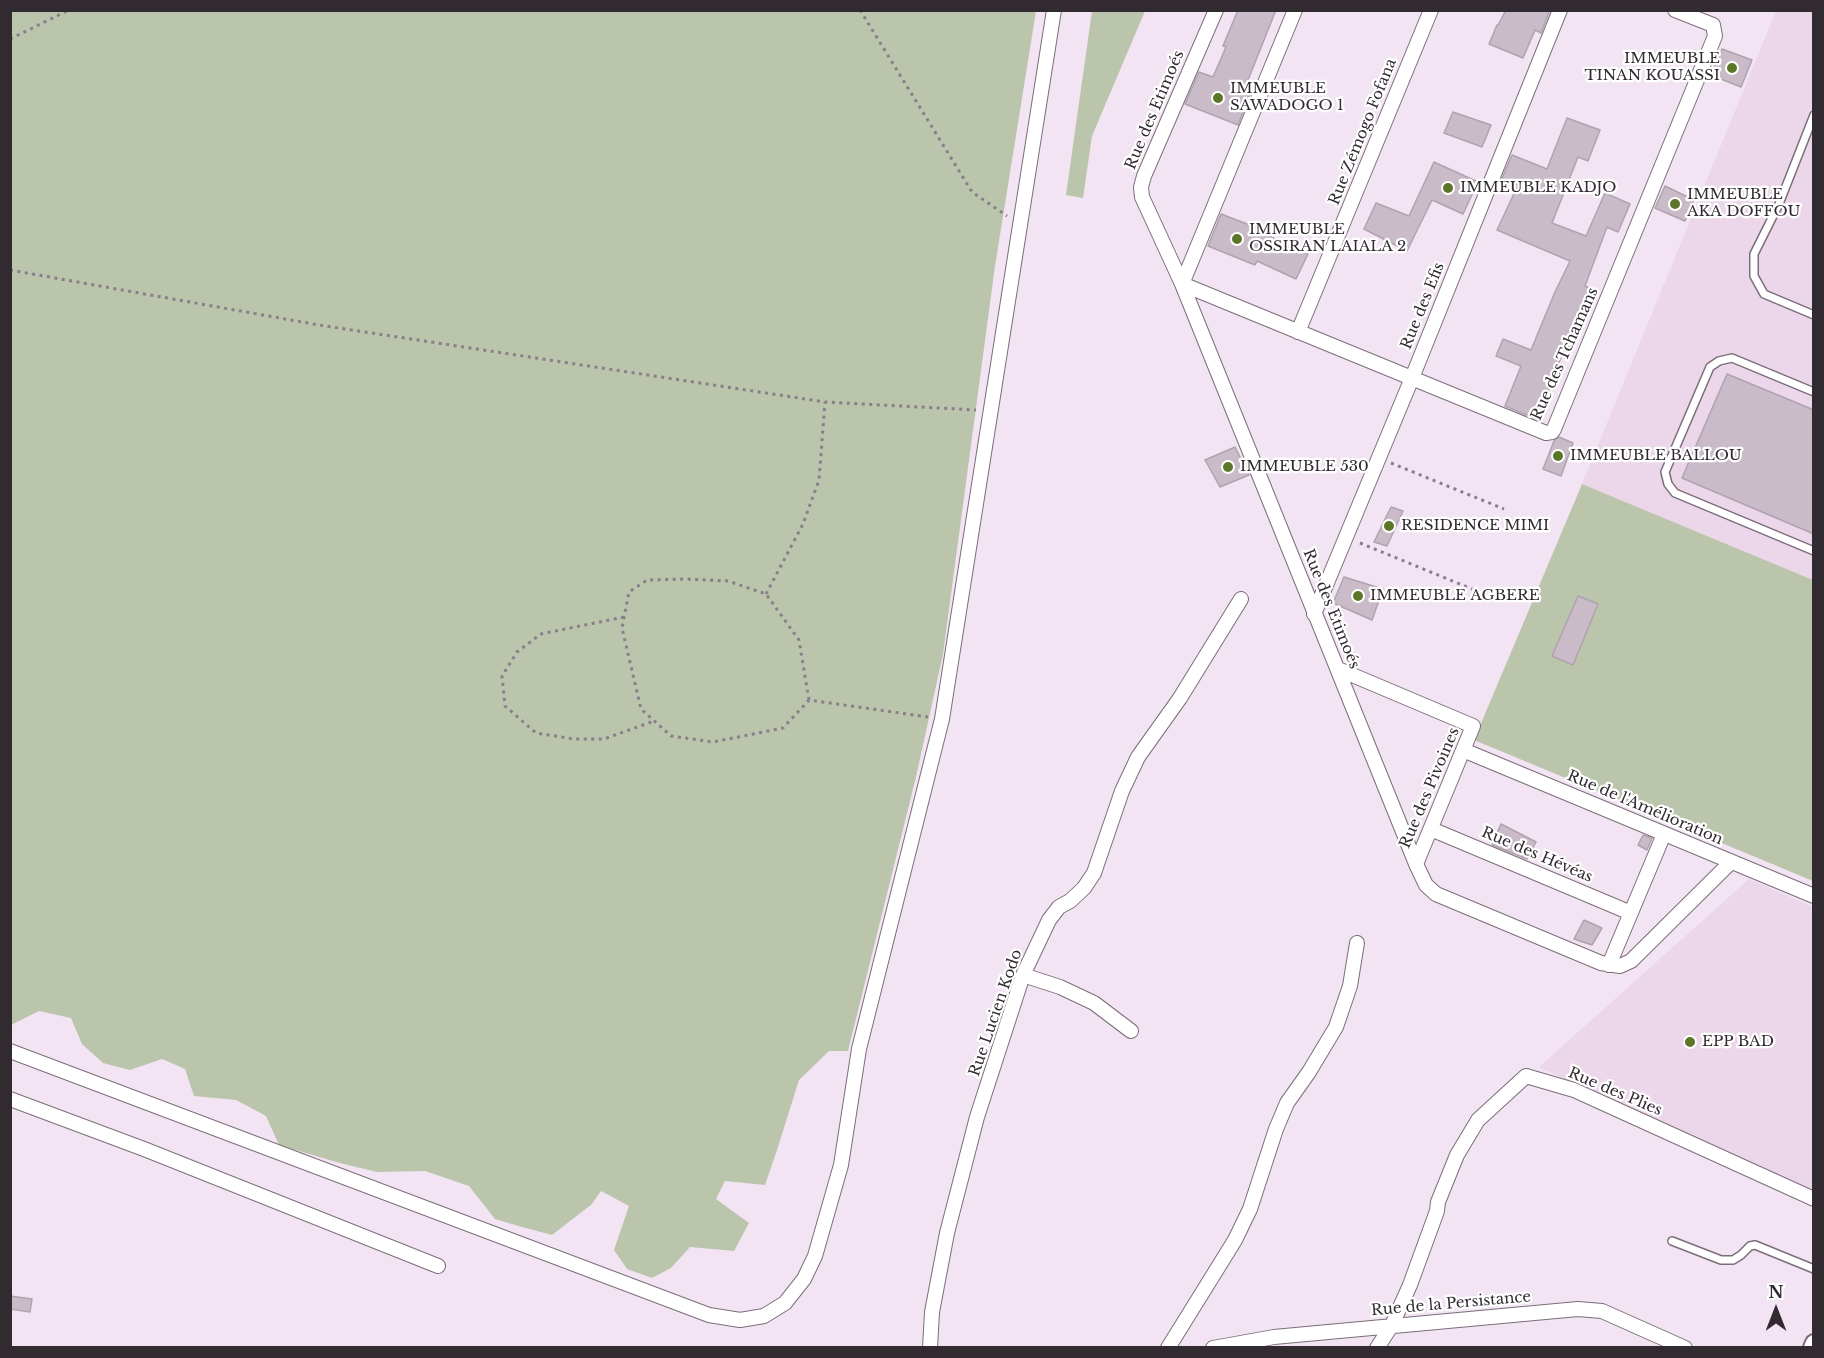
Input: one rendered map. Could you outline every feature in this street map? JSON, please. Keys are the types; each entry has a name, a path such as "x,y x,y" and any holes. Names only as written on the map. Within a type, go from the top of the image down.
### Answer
{"street":[{"path":"10,1051 708,1314 740,1320 764,1316 785,1303 804,1280 815,1256 841,1165 859,1049 942,719 1054,10"},
{"name":"Rue des Etimoés","path":"1216,10 1144,176 1141,187 1142,197 1182,284 1416,864 1426,885 1436,894 1609,965"},
{"path":"1182,284 1295,10"},
{"name":"Rue Zémogo Fofana","path":"1298,332 1431,10"},
{"name":"Rue des Efis","path":"1314,614 1560,10"},
{"name":"Rue des Tchamans","path":"1182,284 1546,433 1552,432 1715,36 1713,26 1675,10"},
{"name":"Rue Lucien Kodo","path":"930,1347 932,1312 950,1221 977,1117 1023,975 1049,920 1059,907 1070,901 1084,888 1094,873 1122,791 1138,757 1180,698 1240,599"},
{"name":"Rue des Pivoines","path":"1338,669 1473,726 1416,864"},
{"name":"Rue de l'Amélioration","path":"1463,750 1814,896"},
{"name":"Rue des Hévéas","path":"1431,829 1631,913"},
{"path":"1664,834 1609,965 1620,966 1630,961 1731,862"},
{"path":"1168,1347 1235,1240 1250,1209 1276,1129 1287,1103 1336,1027 1350,986 1357,942"},
{"path":"1023,975 1060,987 1094,1003 1131,1031"},
{"name":"Rue des Plies","path":"1377,1347 1392,1326 1410,1285 1437,1211 1438,1202 1457,1155 1478,1120 1526,1076 1574,1090 1814,1198"},
{"path":"10,1100 155,1153 438,1266"},
{"name":"Rue de la Persistance","path":"1213,1347 1274,1337 1578,1309 1602,1311 1685,1347"}],"lane":[{"path":"1814,115 1779,204 1754,254 1754,276 1764,294 1814,315"},
{"path":"1814,392 1732,358 1719,361 1710,366 1665,471 1668,484 1675,493 1814,551"},
{"path":"1672,1241 1721,1260 1733,1260 1750,1246 1755,1245 1814,1269"}],"path":[{"path":"10,39 69,10"},
{"path":"860,10 972,192 1020,225"},
{"path":"10,270 319,325 825,402 991,411"},
{"path":"766,594 803,524 819,480 825,402"},
{"path":"1378,458 1504,509"},
{"path":"1346,538 1472,589"},
{"path":"647,580 728,581 766,594 799,640 809,700 783,728 713,742 671,736 641,710 622,628 629,592 647,580"},
{"path":"624,616 541,634 517,652 502,676 505,706 536,733 574,739 603,739 654,721"},
{"path":"809,700 942,719"}],"shaded area":[{"path":"1776,11 1813,11 1813,580 1582,484"},
{"name":"EPP BAD","path":"1749,879 1813,907 1813,1193 1539,1067"}],"green space":[{"path":"11,10 1036,11 995,266 943,654 916,777 848,1051 829,1051 799,1080 765,1185 725,1181 716,1199 749,1223 734,1251 690,1247 671,1268 652,1278 627,1269 614,1250 629,1206 601,1191 592,1204 552,1235 522,1227 495,1219 469,1186 425,1171 377,1172 279,1145 266,1116 236,1100 194,1096 185,1069 162,1059 130,1070 103,1063 82,1044 71,1018 39,1011 11,1025"},
{"path":"1092,11 1145,11 1092,136 1083,198 1066,195"},
{"path":"1582,484 1813,580 1813,881 1474,740"}],"building":[{"path":"1238,10 1276,10 1244,90 1251,92 1238,125 1185,104 1199,72 1213,77"},
{"path":"1506,10 1550,10 1541,33 1535,30 1523,58 1489,44"},
{"name":"IMMEUBLE TINAN KOUASSI","path":"1722,49 1752,60 1741,87 1711,75"},
{"path":"1453,112 1491,125 1482,147 1444,133"},
{"path":"1567,118 1600,130 1588,161 1578,157 1552,223 1586,236 1605,193 1630,204 1618,232 1607,227 1585,286 1592,289 1579,315 1582,316 1569,347 1566,346 1548,389 1538,420 1505,406 1521,366 1496,356 1503,339 1531,350 1570,261 1497,230 1518,185 1502,178 1512,155 1547,169"},
{"path":"1434,162 1478,182 1463,214 1432,200 1407,251 1364,229 1376,203 1409,216"},
{"name":"IMMEUBLE AKA DOFFOU","path":"1665,186 1694,200 1685,221 1655,208"},
{"path":"1221,214 1268,232 1267,235 1308,254 1296,279 1257,261 1255,265 1208,246"},
{"path":"1727,374 1814,410 1814,534 1682,478"},
{"name":"IMMEUBLE BALLOU","path":"1559,437 1573,443 1561,476 1543,469 1554,441"},
{"name":"IMMEUBLE 530","path":"1235,447 1249,475 1220,487 1205,460"},
{"name":"RESIDENCE MIMI","path":"1391,507 1403,511 1387,546 1374,542"},
{"name":"IMMEUBLE AGBERE","path":"1344,577 1383,589 1372,620 1333,603"},
{"path":"1578,596 1598,604 1573,665 1552,656"},
{"path":"1501,824 1536,842 1527,859 1492,845"},
{"path":"1643,835 1652,838 1647,850 1638,845"},
{"path":"1584,920 1602,928 1592,945 1574,939"},
{"path":"10,1296 32,1299 30,1312 10,1309"}],"place":[{"name":"IMMEUBLE TINAN KOUASSI","path":"1732,68"},
{"name":"IMMEUBLE SAWADOGO 1","path":"1218,98"},
{"name":"IMMEUBLE KADJO","path":"1448,188"},
{"name":"IMMEUBLE AKA DOFFOU","path":"1675,204"},
{"name":"IMMEUBLE OSSIRAN LAIALA 2","path":"1237,239"},
{"name":"IMMEUBLE BALLOU","path":"1558,456"},
{"name":"IMMEUBLE 530","path":"1228,467"},
{"name":"RESIDENCE MIMI","path":"1389,526"},
{"name":"IMMEUBLE AGBERE","path":"1358,596"},
{"name":"EPP BAD","path":"1690,1042"}]}
